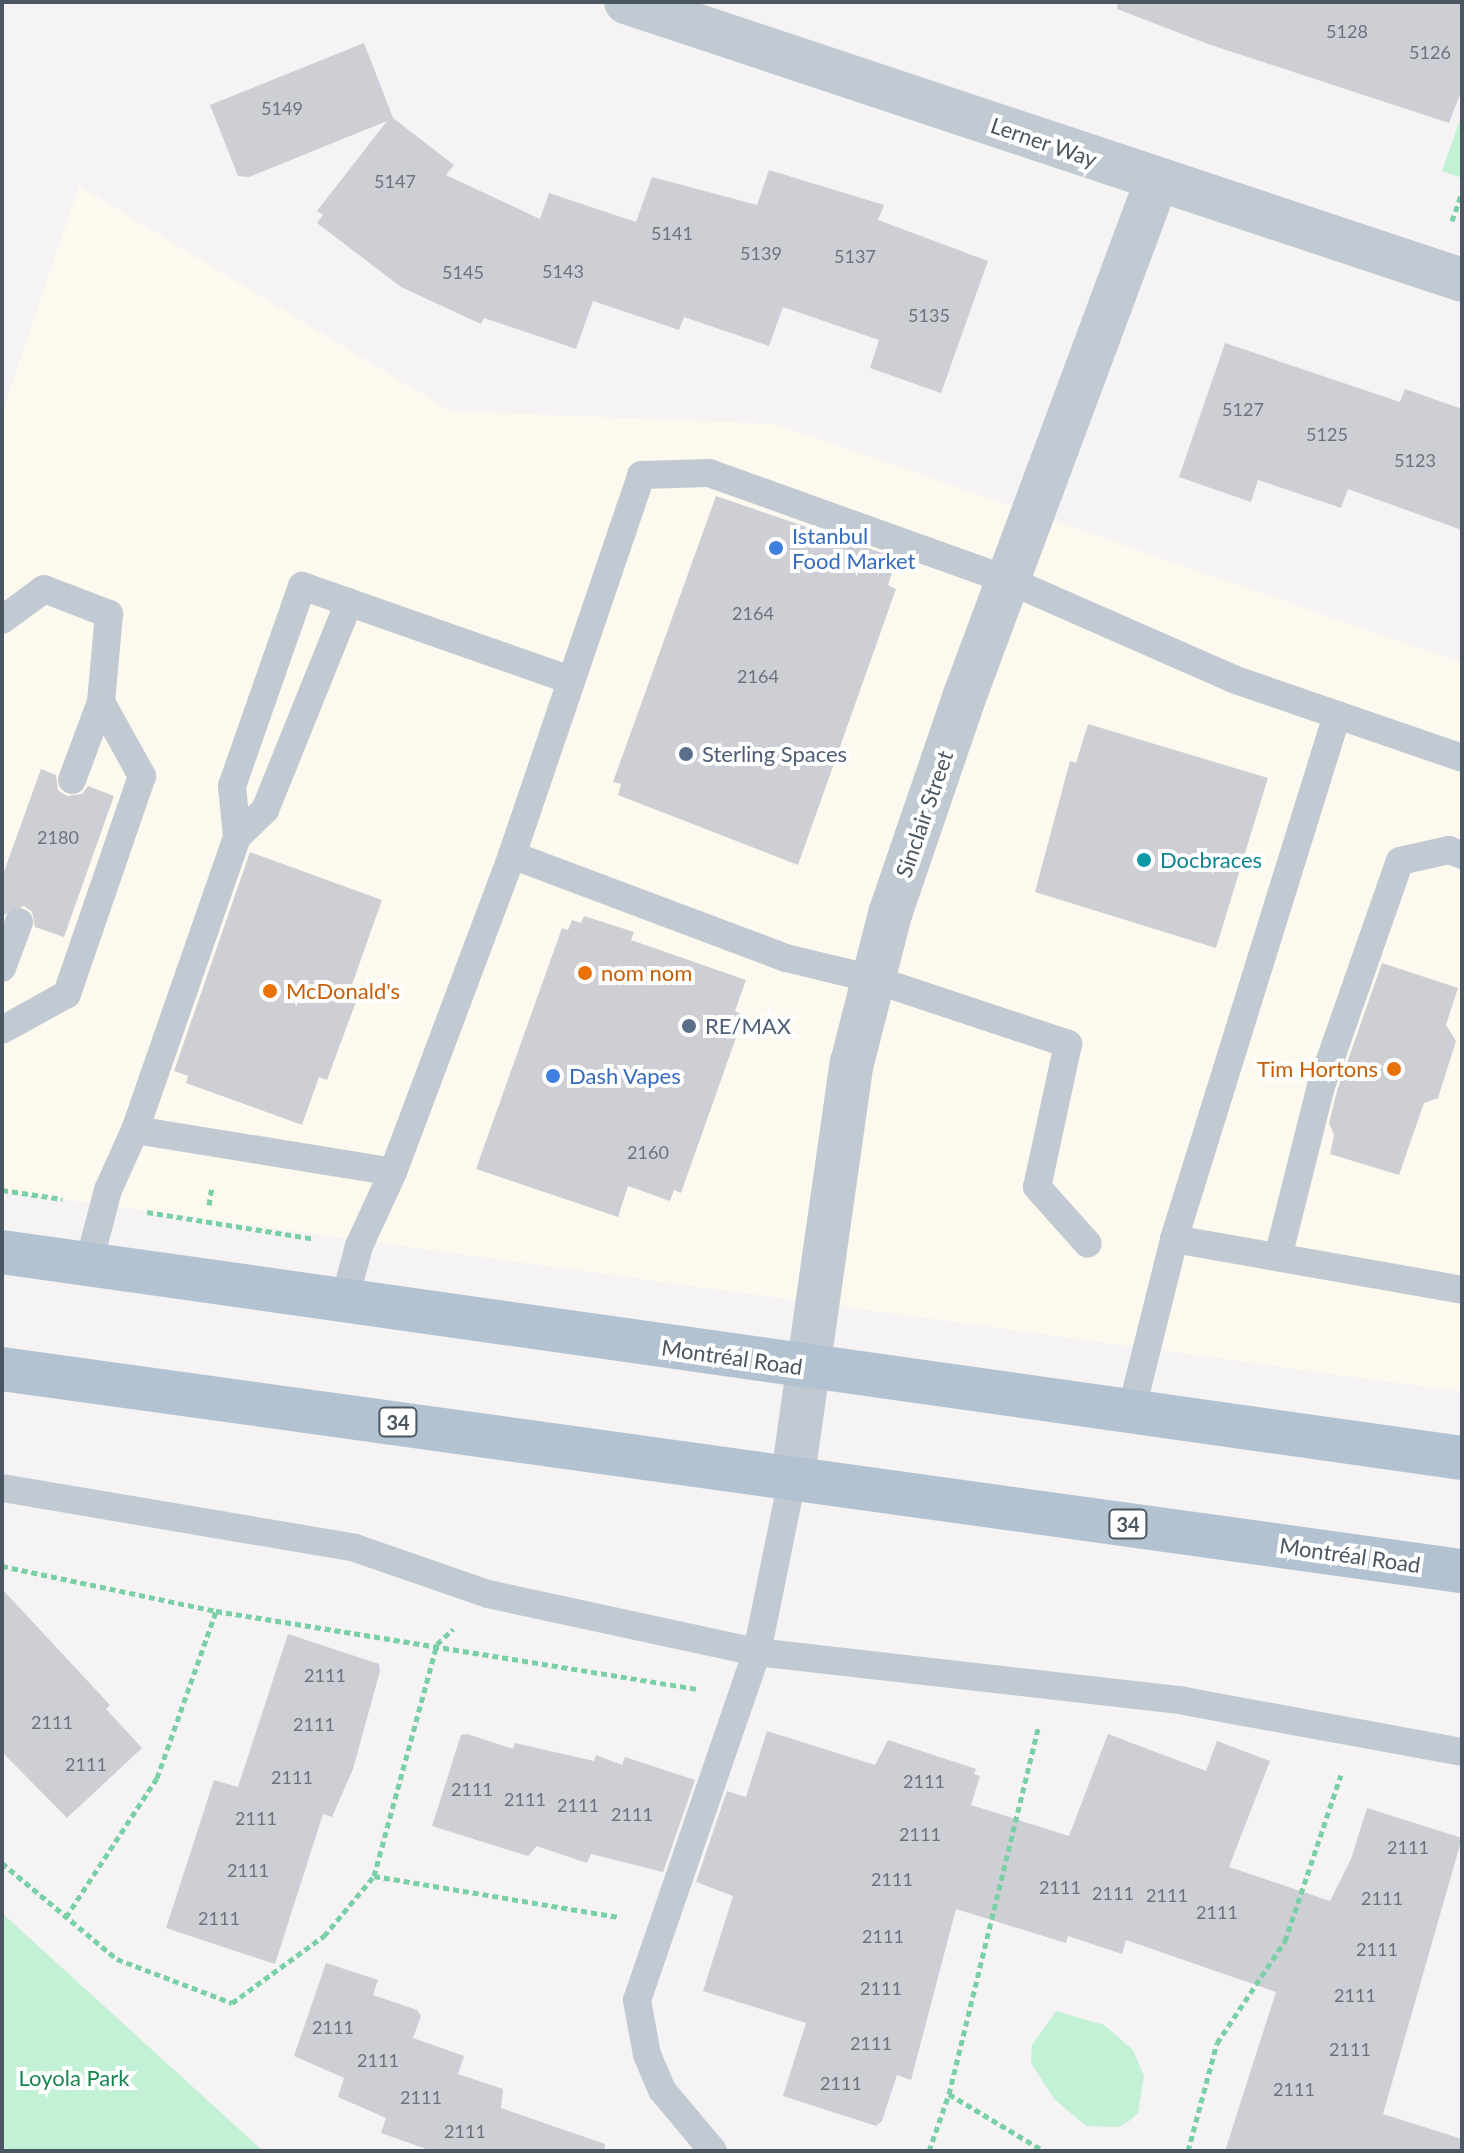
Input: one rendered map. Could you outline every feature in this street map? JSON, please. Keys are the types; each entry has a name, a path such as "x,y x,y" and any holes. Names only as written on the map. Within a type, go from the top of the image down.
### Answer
{"main road":[{"name":"Montréal Road","path":"2,1252 1462,1458"},
{"name":"Montréal Road","path":"2,1369 793,1475 1462,1571"}],"street":[{"name":"Lerner Way","path":"626,2 1462,280"},
{"name":"Sinclair Street","path":"793,1475 805,1367 852,1063 890,914 1008,580 1157,180"}],"lane":[{"path":"344,1302 359,1246 393,1172 512,855 641,475 709,473 1008,580 1233,679 1462,758"},
{"path":"88,1266 108,1190 135,1130 237,837 232,786 302,586 571,680"},
{"path":"2,620 44,589 109,614 101,702 72,780"},
{"path":"237,837 265,810 349,602"},
{"path":"2,1030 67,994 142,776 101,702"},
{"path":"1131,1412 1174,1239 1337,715"},
{"path":"1278,1257 1321,1086 1400,861 1449,850 1462,855"},
{"path":"512,855 786,958 873,979 1068,1044 1037,1187 1088,1244"},
{"path":"2,968 19,922"},
{"path":"135,1130 393,1172"},
{"path":"1174,1239 1462,1290"},
{"path":"713,2151 662,2090 647,2055 637,2000 757,1652 793,1475"},
{"path":"2,1488 355,1548 488,1594 757,1652 1184,1701 1462,1752"}],"path":[{"path":"2,1566 216,1611 437,1644 741,1700"},
{"path":"2,1863 117,1959 232,2003 324,1936 374,1876 437,1644 488,1594"},
{"path":"66,1917 157,1778 216,1611"},
{"path":"929,2151 949,2094 1049,1685"},
{"path":"1188,2151 1217,2043 1285,1941 1355,1732"},
{"path":"374,1876 663,1924"},
{"path":"949,2094 1044,2151"}],"shaded area":[{"path":"79,186 450,411 776,424 1462,663 1462,1392 2,1191 2,414"}],"green space":[{"path":"1462,114 1462,178 1442,171"},
{"name":"Loyola Park","path":"2,1913 263,2151 2,2151"},
{"path":"1056,2011 1104,2025 1133,2050 1144,2076 1138,2113 1129,2121 1118,2127 1086,2126 1054,2099 1031,2063 1032,2045"}],"building":[{"path":"1118,2 1462,2 1462,89 1449,123 1208,44 1117,9"},
{"path":"364,43 393,118 454,165 446,175 540,219 549,193 636,222 652,177 757,205 769,170 884,205 878,220 988,261 941,393 870,368 879,340 783,307 769,346 684,317 679,330 593,301 576,349 484,318 481,324 401,287 317,223 323,215 317,211 387,121 249,177 238,176 210,105"},
{"path":"1225,343 1400,402 1405,389 1462,409 1462,530 1348,489 1341,508 1258,480 1251,502 1179,477"},
{"path":"716,496 897,558 888,585 896,589 798,865 618,795 621,784 613,782"},
{"name":"Docbraces","path":"1088,724 1268,778 1216,948 1035,892 1070,761 1076,763"},
{"path":"41,769 56,775 58,790 67,796 82,794 88,786 114,796 64,937 35,927 32,912 24,906 2,916 2,877"},
{"name":"McDonald's","path":"250,852 382,900 348,996 357,999 327,1080 319,1077 302,1125 186,1083 188,1076 174,1071"},
{"path":"584,916 634,932 631,940 746,980 735,1011 744,1015 681,1193 674,1190 670,1201 628,1186 618,1217 476,1169 562,928 568,930 572,920 581,923"},
{"name":"Tim Hortons","path":"1382,963 1458,988 1446,1025 1456,1041 1438,1098 1424,1103 1399,1175 1330,1154 1334,1135 1329,1123 1337,1091"},
{"path":"2,1589 110,1705 106,1709 142,1748 67,1818 2,1752"},
{"path":"288,1634 379,1664 380,1671 353,1769 332,1817 323,1814 275,1964 166,1928 214,1780 238,1787"},
{"path":"767,1731 875,1765 888,1740 976,1769 974,1774 980,1776 971,1805 1069,1836 1108,1734 1206,1771 1217,1741 1270,1761 1229,1867 1330,1901 1351,1859 1367,1808 1462,1838 1383,2114 1462,2139 1462,2151 1225,2151 1276,1992 1126,1940 1122,1954 1068,1936 1066,1943 956,1909 911,2080 897,2075 882,2121 876,2126 783,2096 806,2023 703,1991 733,1896 696,1882 727,1791 746,1797"},
{"path":"467,1734 513,1749 515,1743 594,1761 596,1755 622,1765 625,1757 695,1780 663,1872 591,1854 587,1863 537,1846 528,1856 432,1826 461,1735"},
{"path":"326,1963 378,1980 373,1995 417,2010 421,2016 413,2038 464,2056 458,2074 503,2089 501,2108 605,2144 604,2151 432,2151 381,2133 386,2118 338,2097 344,2078 294,2056"}],"place":[{"name":"Istanbul Food Market","path":"776,548"},
{"name":"Sterling Spaces","path":"686,754"},
{"name":"Docbraces","path":"1144,860"},
{"name":"nom nom","path":"585,973"},
{"name":"McDonald's","path":"270,991"},
{"name":"RE/MAX","path":"689,1026"},
{"name":"Tim Hortons","path":"1394,1069"},
{"name":"Dash Vapes","path":"553,1076"}]}
